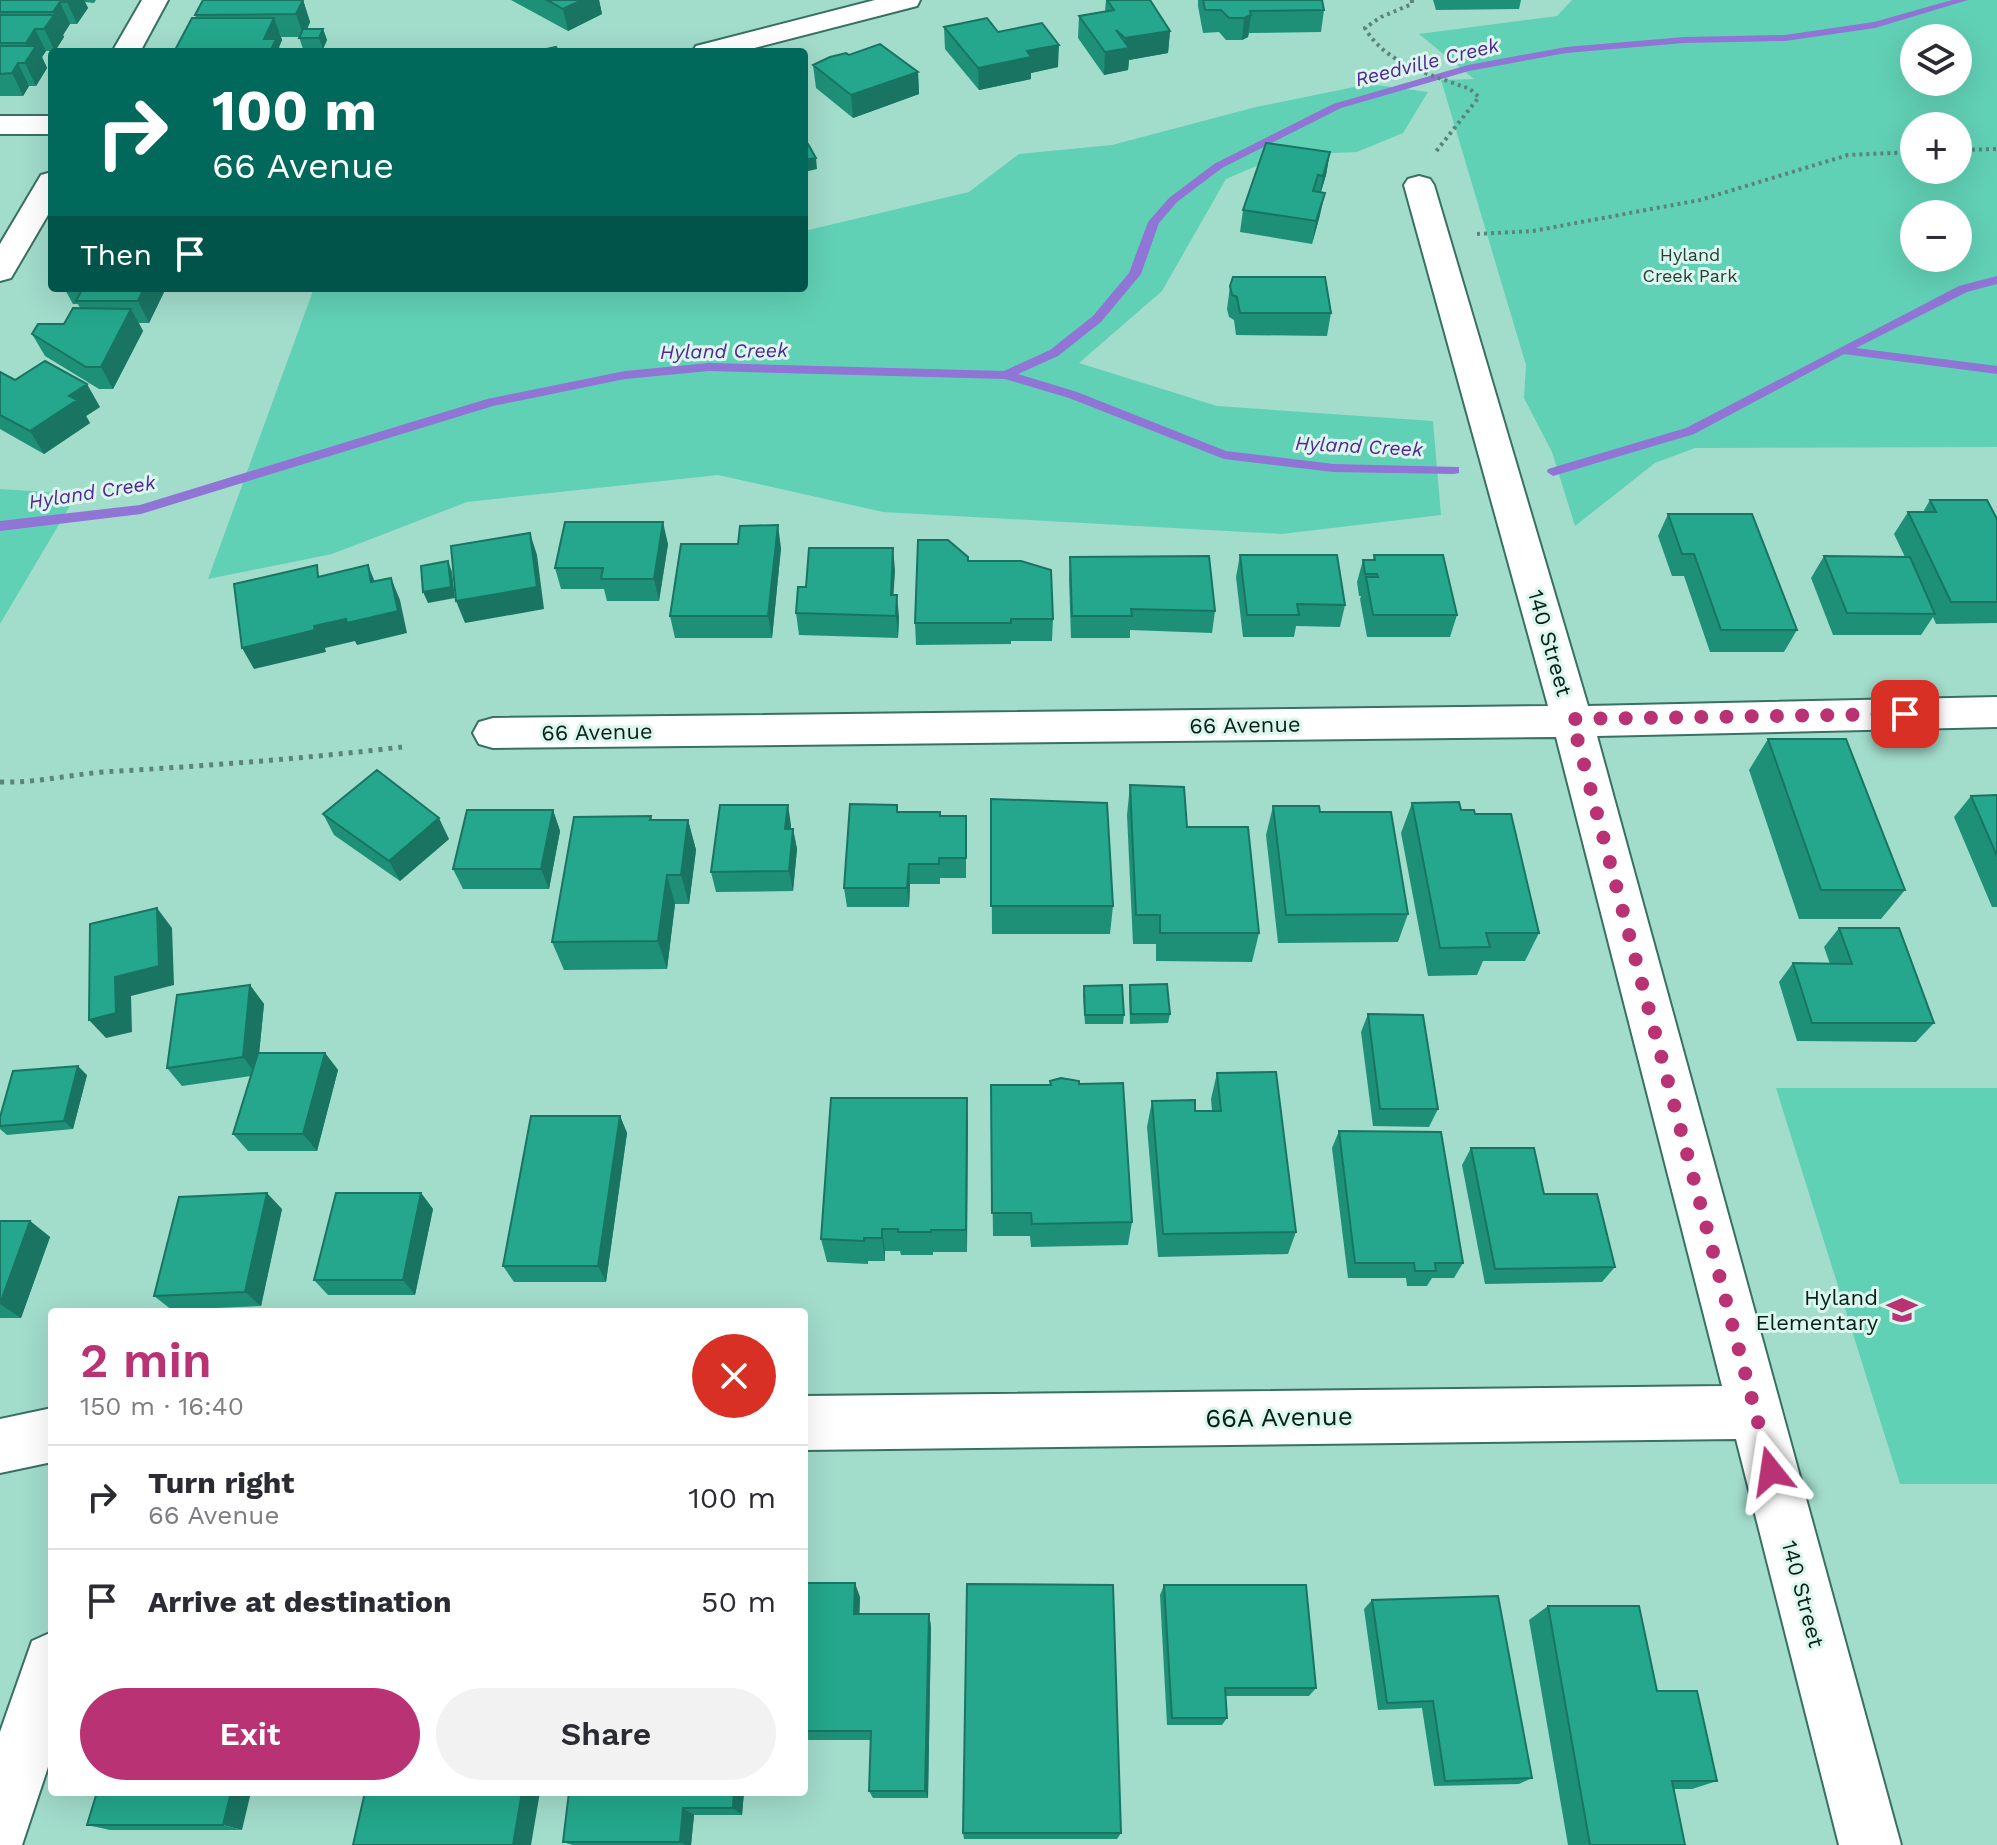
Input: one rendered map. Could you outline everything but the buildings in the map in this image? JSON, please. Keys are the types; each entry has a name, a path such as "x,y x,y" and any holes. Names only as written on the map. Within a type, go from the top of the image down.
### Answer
{"street":[{"path":"128,48 155,0"},
{"path":"721,48 907,0"},
{"path":"0,125 48,125"},
{"name":"140 Street","path":"1419,185 1572,719 1870,1845"},
{"path":"0,271 48,188"},
{"name":"66 Avenue","path":"493,733 1471,723 1997,712"},
{"name":"66A Avenue","path":"808,1423 1755,1412"},
{"path":"0,1446 48,1436"},
{"path":"0,1825 48,1674"}],"path":[{"path":"1412,0 1412,4 1370,22 1365,28 1376,45 1477,93 1479,97 1422,169 1419,185"},
{"path":"1972,150 1997,149"},
{"path":"1469,234 1533,231 1700,200 1848,155 1900,153"},
{"path":"0,782 35,783 107,772 294,760 402,747"}],"green space":[{"name":"Hyland Creek Park","path":"1572,0 1997,0 1997,447 1695,448 1655,463 1575,526 1552,452 1524,398 1526,365 1441,80 1474,79 1419,34 1557,16"},
{"path":"1369,84 1428,92 1403,133 1357,152 1282,155 1226,179 1162,291 1079,363 1217,406 1433,421 1441,515 1282,534 883,512 718,475 467,502 332,554 208,579 313,292 808,292 808,230 969,192 1019,154 1112,145 1256,107"},
{"path":"0,489 77,494 0,624"},
{"path":"1776,1088 1997,1088 1997,1484 1900,1484"}],"waterway":[{"name":"Reedville Creek","path":"1006,375 1054,353 1097,319 1135,274 1154,222 1173,200 1218,166 1337,106 1468,68 1566,50 1684,40 1785,38 1875,25 1963,0"},
{"path":"1842,350 1963,289 1997,280"},
{"name":"Hyland Creek","path":"1553,472 1690,431 1842,350"},
{"name":"Hyland Creek","path":"1842,350 1997,370"},
{"name":"Hyland Creek","path":"0,526 141,509 491,402 625,375 709,367 1006,375"},
{"name":"Hyland Creek","path":"1006,375 1073,395 1224,455 1333,468 1454,470"}],"place":[{"name":"Hyland Elementary","path":"1902,1310"}],"route":[{"path":"1771,1471 1572,719 1905,714"}]}
